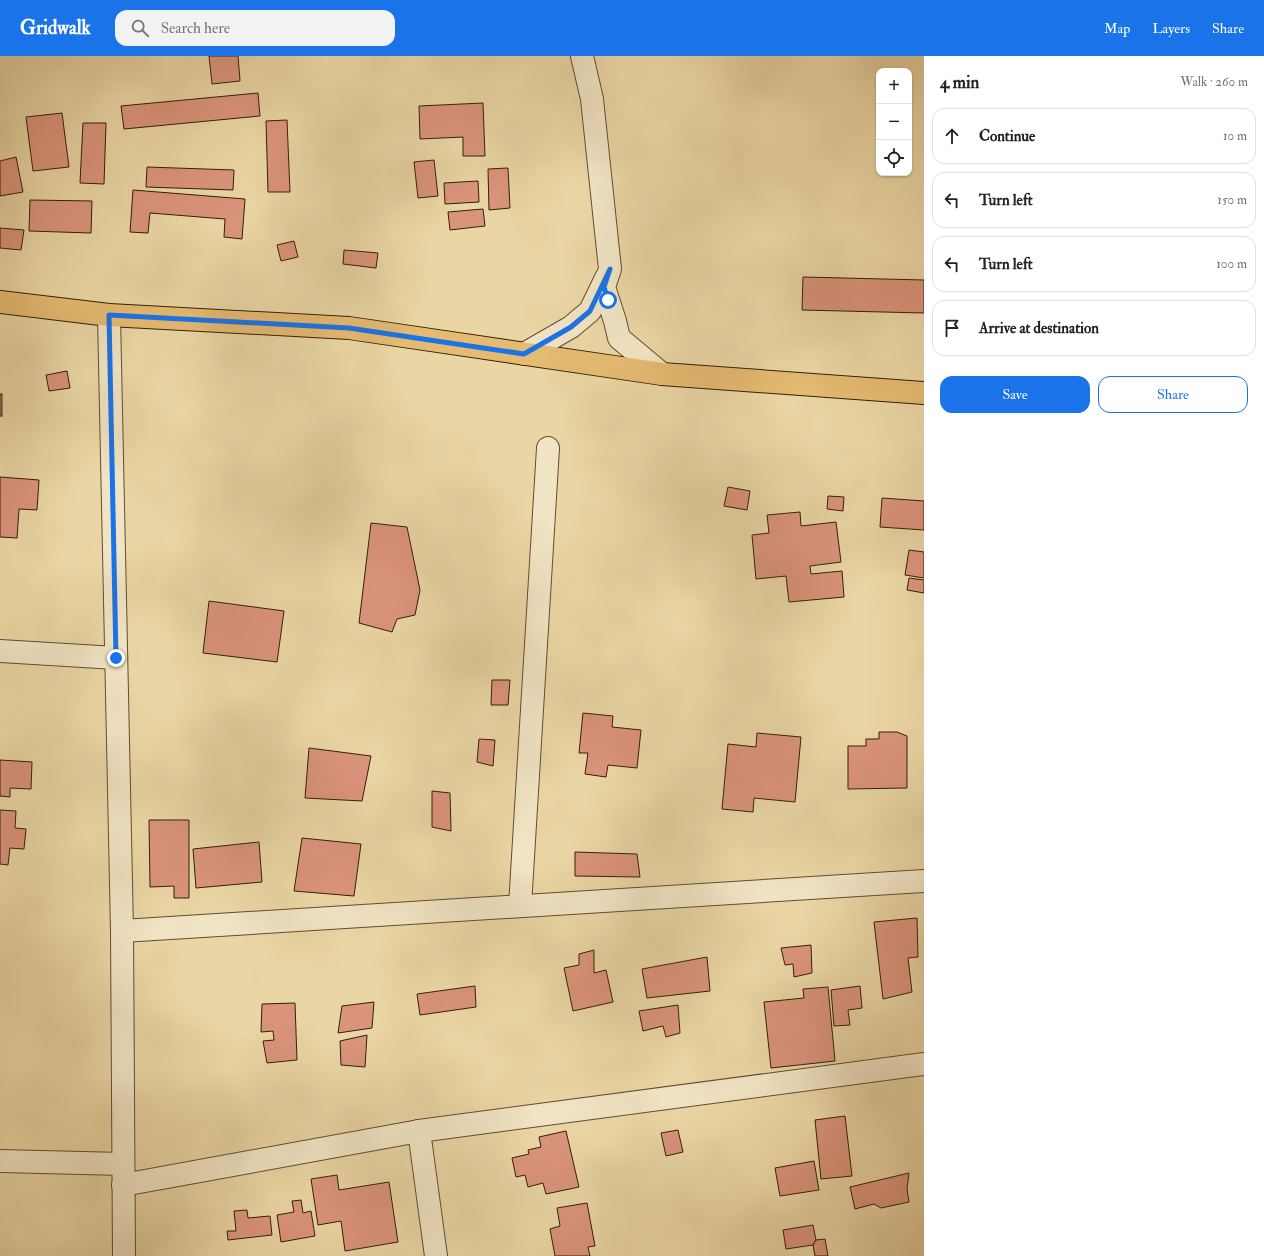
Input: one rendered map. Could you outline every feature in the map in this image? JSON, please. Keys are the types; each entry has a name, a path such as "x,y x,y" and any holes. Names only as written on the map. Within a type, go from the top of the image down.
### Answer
{"main road":[{"path":"0,302 109,315 349,328 662,374 924,393"}],"street":[{"path":"582,56 592,99 610,269 604,287 619,338 662,374"},
{"path":"524,354 571,327 590,311 610,269"},
{"path":"109,315 122,931 124,1256"},
{"path":"520,906 548,448"},
{"path":"0,651 116,658"},
{"path":"122,931 924,881"},
{"path":"123,1185 419,1131 924,1064"},
{"path":"419,1131 436,1256"},
{"path":"0,1161 123,1164"}],"building":[{"path":"209,56 238,56 240,81 212,84"},
{"path":"258,93 260,116 124,129 121,106"},
{"path":"483,103 485,156 463,156 463,137 420,139 419,106"},
{"path":"62,113 69,167 33,171 26,117"},
{"path":"287,120 290,192 268,192 266,121"},
{"path":"83,123 106,123 104,184 80,183"},
{"path":"16,157 23,192 0,196 0,161"},
{"path":"434,160 438,196 418,198 414,162"},
{"path":"147,167 234,170 233,190 146,187"},
{"path":"508,168 510,208 489,210 488,169"},
{"path":"478,181 479,202 445,204 444,183"},
{"path":"133,190 245,199 242,239 224,237 225,219 150,213 148,233 130,232"},
{"path":"30,200 92,201 91,233 29,231"},
{"path":"483,209 485,226 450,230 448,212"},
{"path":"0,228 24,230 21,250 0,248"},
{"path":"294,241 298,257 281,261 277,245"},
{"path":"344,250 378,253 376,268 343,264"},
{"path":"803,277 924,280 924,313 802,310"},
{"path":"67,371 70,388 49,391 46,375"},
{"path":"0,394 2,394 2,416 0,416"},
{"path":"0,477 39,480 37,510 19,509 17,538 0,537"},
{"path":"728,487 750,491 747,510 724,506"},
{"path":"828,496 844,497 843,511 827,509"},
{"path":"882,498 924,501 924,530 880,527"},
{"path":"800,512 801,526 836,522 841,562 810,566 811,574 842,571 844,597 789,602 786,576 756,579 752,535 769,533 767,515"},
{"path":"371,523 407,527 420,590 415,615 397,619 392,632 359,623"},
{"path":"909,550 924,552 924,578 905,575"},
{"path":"909,578 924,580 924,593 907,590"},
{"path":"209,601 284,611 277,662 203,653"},
{"path":"492,680 510,680 508,705 491,705"},
{"path":"583,713 613,716 612,727 641,730 637,768 608,765 606,777 585,774 588,753 579,753"},
{"path":"879,732 897,732 907,736 907,788 848,789 848,746 866,746 866,739 879,739"},
{"path":"757,733 801,737 795,802 754,798 753,812 722,809 728,744 756,747"},
{"path":"479,739 495,740 493,766 477,762"},
{"path":"309,748 371,756 362,801 305,798"},
{"path":"0,760 32,762 31,789 10,788 10,797 0,796"},
{"path":"432,791 450,793 451,831 432,827"},
{"path":"0,810 16,811 15,828 26,829 24,849 10,848 8,865 0,864"},
{"path":"149,820 189,820 189,898 174,898 174,886 150,887"},
{"path":"302,838 361,844 354,896 294,891"},
{"path":"259,842 262,882 196,888 193,849"},
{"path":"575,852 637,854 640,877 575,876"},
{"path":"917,918 918,957 908,958 912,992 883,999 874,922"},
{"path":"811,945 812,973 794,977 793,964 785,965 781,948"},
{"path":"594,950 594,973 606,970 613,1002 573,1011 564,968 579,965 579,954"},
{"path":"707,957 710,991 647,998 642,969"},
{"path":"475,986 476,1007 420,1015 417,994"},
{"path":"860,986 862,1008 848,1010 850,1025 834,1026 831,990"},
{"path":"828,987 835,1061 771,1068 764,1002 804,998 803,989"},
{"path":"374,1002 372,1028 338,1033 342,1006"},
{"path":"295,1003 297,1060 267,1063 263,1041 274,1040 273,1031 261,1032 262,1004"},
{"path":"678,1005 680,1033 666,1037 663,1026 643,1031 639,1011"},
{"path":"367,1035 365,1067 341,1065 340,1041"},
{"path":"845,1116 852,1176 821,1179 815,1120"},
{"path":"678,1130 683,1152 666,1156 661,1133"},
{"path":"566,1131 579,1187 546,1194 543,1183 528,1187 525,1175 516,1177 512,1158 529,1154 528,1150 541,1147 539,1137"},
{"path":"814,1161 819,1190 780,1196 775,1168"},
{"path":"909,1173 907,1189 909,1202 881,1208 874,1204 855,1209 850,1187"},
{"path":"337,1175 339,1190 389,1182 398,1242 345,1251 341,1221 318,1225 311,1179"},
{"path":"301,1200 303,1213 311,1211 315,1236 281,1242 277,1215 294,1212 292,1201"},
{"path":"587,1203 595,1246 588,1247 590,1256 555,1256 550,1229 560,1226 557,1208"},
{"path":"247,1210 248,1218 270,1216 272,1235 228,1240 227,1231 236,1231 234,1211"},
{"path":"813,1225 816,1240 813,1245 786,1249 783,1230"},
{"path":"825,1239 828,1256 815,1256 813,1245 816,1240"}],"route":[{"path":"116,658 109,315 349,328 524,354 571,327 590,311 610,269 604,287 608,300"}]}
